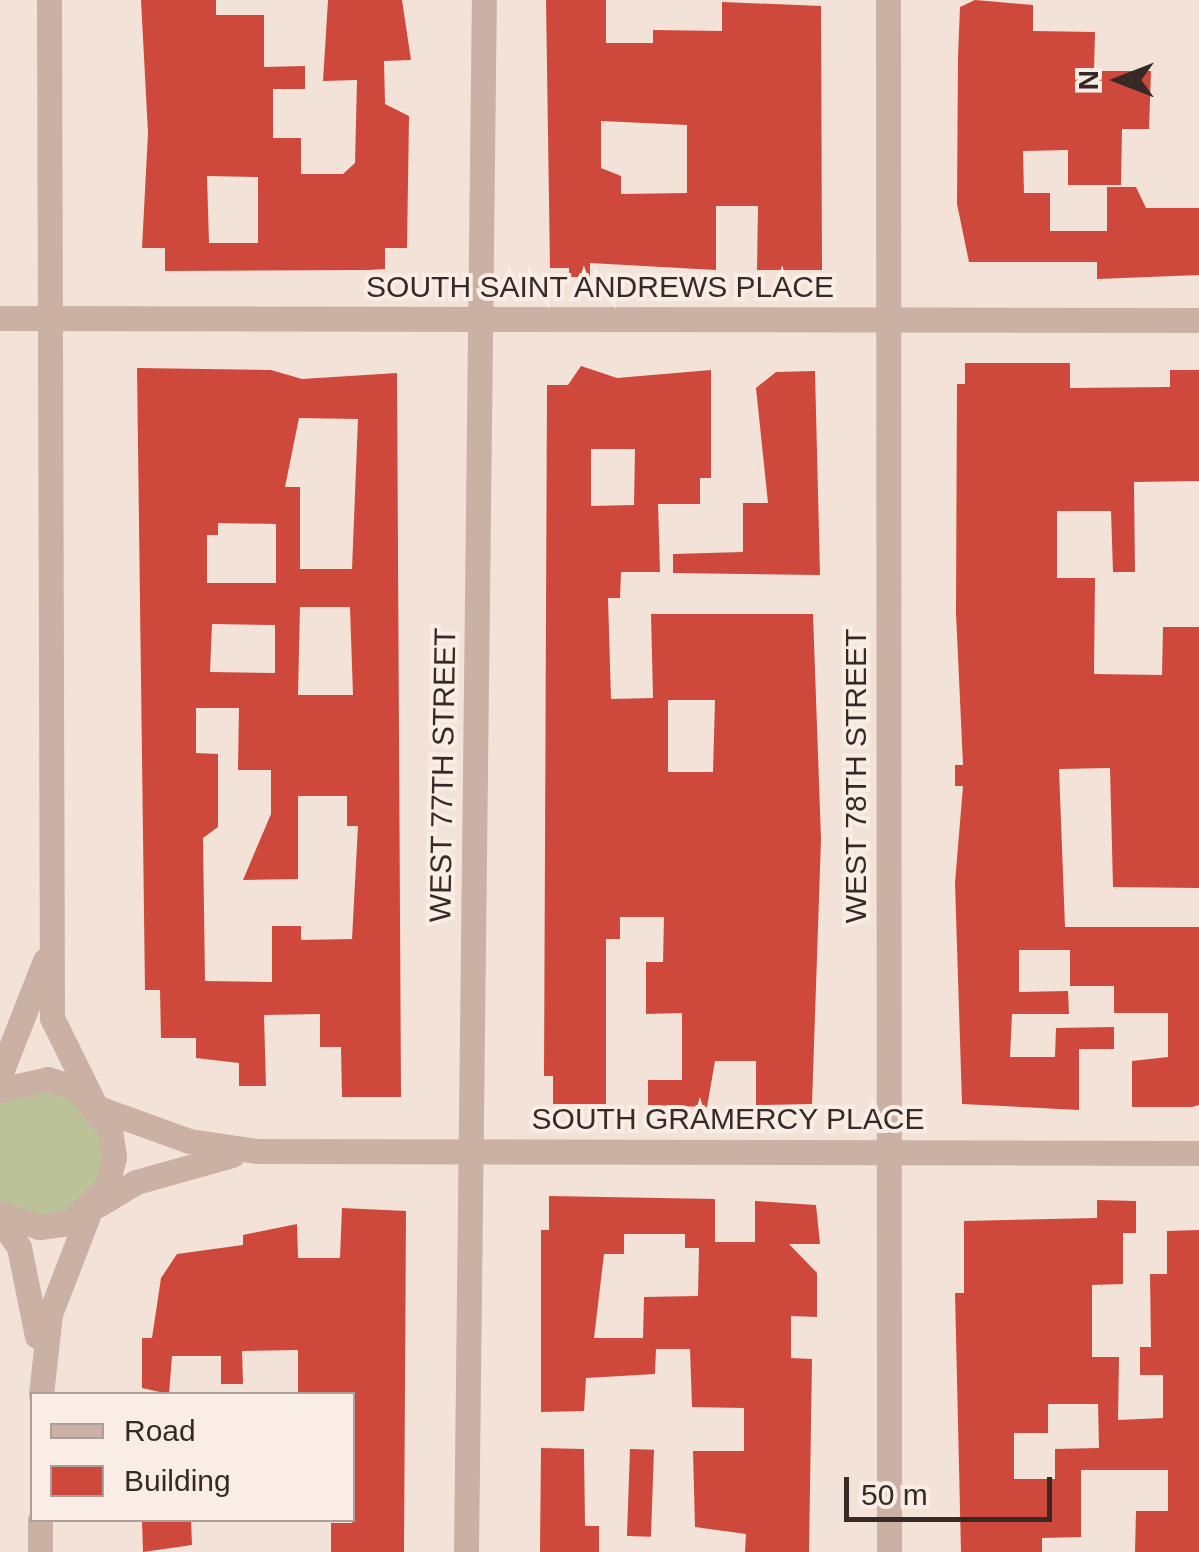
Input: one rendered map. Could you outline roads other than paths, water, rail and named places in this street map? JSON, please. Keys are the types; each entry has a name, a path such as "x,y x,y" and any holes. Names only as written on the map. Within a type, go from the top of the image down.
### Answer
{"street":[{"path":"41,1392 50,1314 114,1156 96,1106 52,1018 49,0"},
{"name":"WEST 77TH STREET","path":"466,1552 466,1152 486,319 484,0"},
{"name":"WEST 78TH STREET","path":"888,0 888,1552"},
{"name":"SOUTH SAINT ANDREWS PLACE","path":"0,318 1199,320"},
{"path":"0,1075 52,941"},
{"name":"SOUTH GRAMERCY PLACE","path":"0,1090 48,1079 96,1106 189,1141 257,1151 1199,1152"},
{"name":"SOUTH GRAMERCY PLACE","path":"0,1216 39,1227 91,1209 179,1166 257,1151"},
{"path":"0,1216 19,1247 36,1310 41,1392"},
{"path":"40,1522 40,1552"}]}
